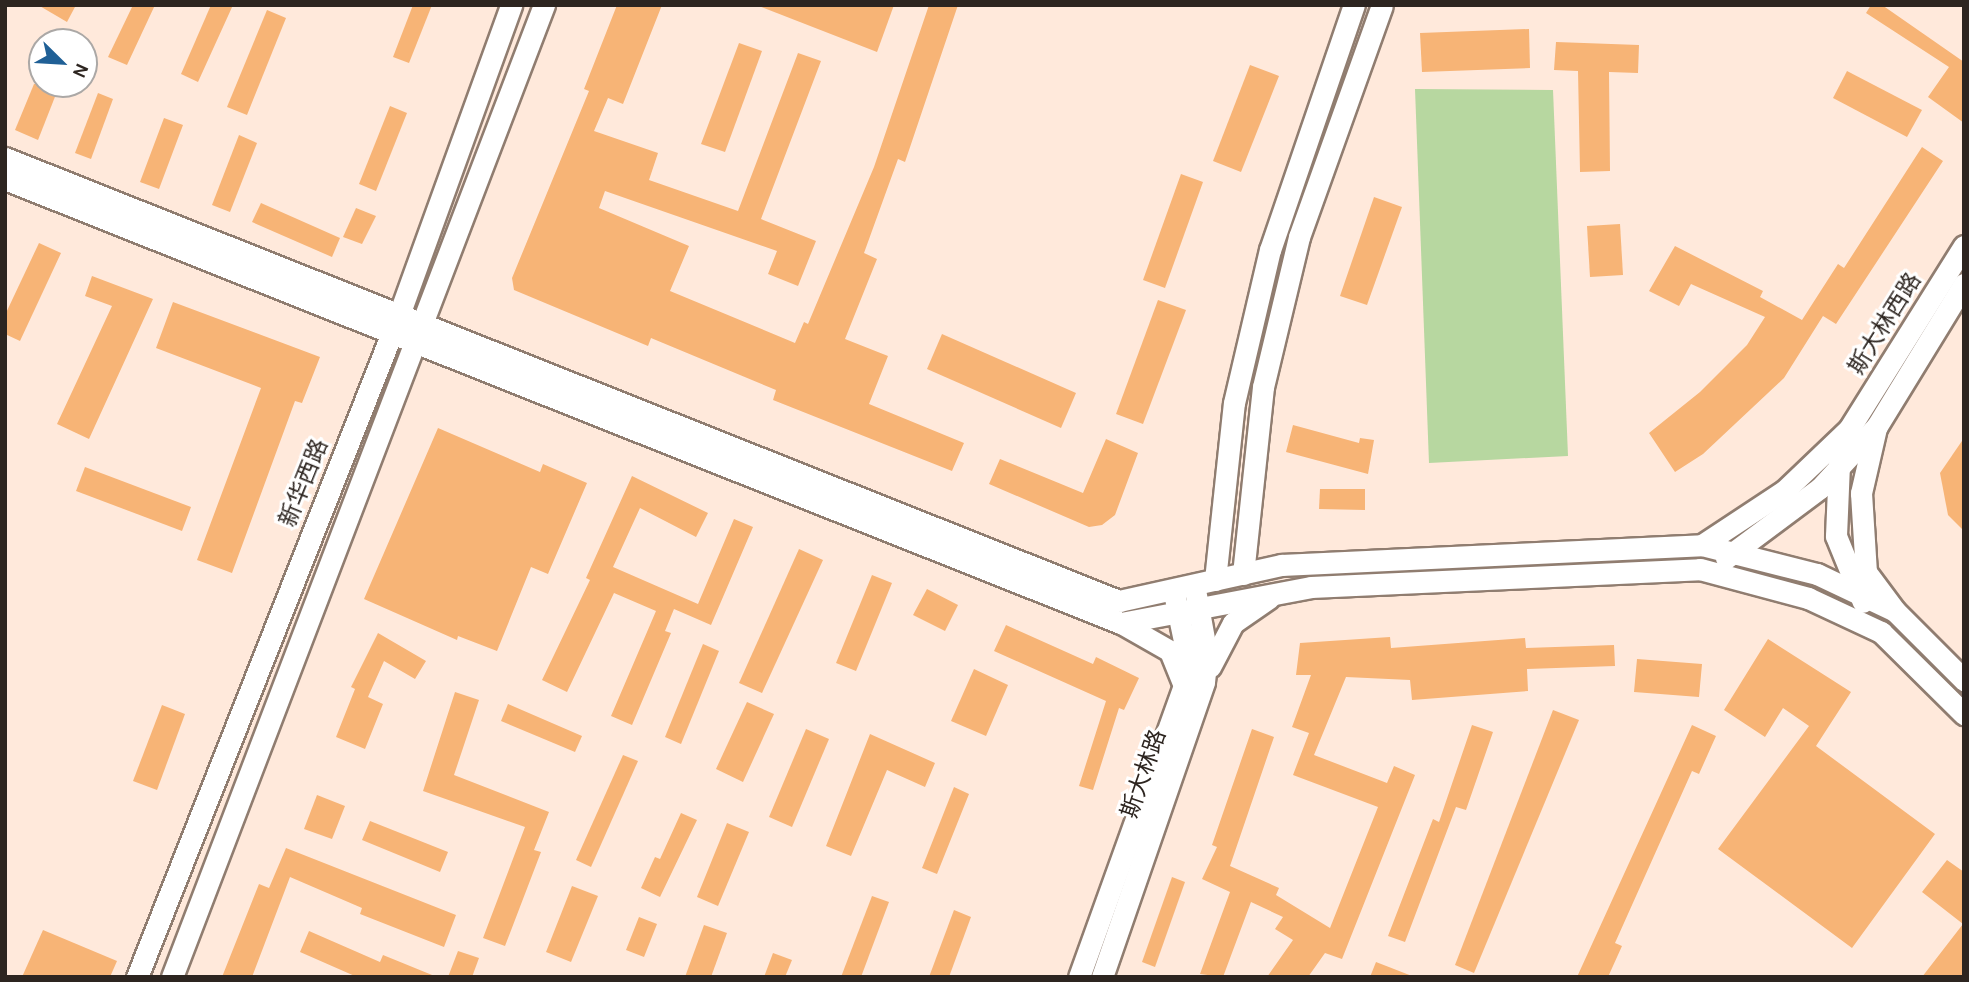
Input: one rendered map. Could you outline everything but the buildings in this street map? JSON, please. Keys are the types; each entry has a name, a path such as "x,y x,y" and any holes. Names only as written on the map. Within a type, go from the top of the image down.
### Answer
{"main road":[{"name":"新华西路","path":"137,977 395,324 511,5"},
{"path":"172,977 544,5"},
{"path":"1215,580 1234,403 1266,263 1354,5"},
{"path":"1243,573 1262,387 1299,237 1382,5"},
{"path":"5,158 395,324"},
{"path":"5,179 417,332 1119,601 1243,573 1312,563 1702,545 1817,574 1895,611"},
{"name":"斯大林西路","path":"1849,429 1964,246"},
{"name":"斯大林西路","path":"1877,426 1964,284"},
{"path":"417,332 1121,623 1170,651 1194,684 1233,623 1283,590"},
{"path":"1713,573 1730,552 1820,488 1877,426"},
{"path":"1877,426 1861,492 1866,572 1895,611 1964,680"},
{"path":"1702,545 1784,491 1849,429"},
{"path":"1849,429 1838,469 1836,537 1860,596 1881,632 1964,714"},
{"path":"1121,623 1283,590 1700,569 1808,598 1881,632"},
{"name":"斯大林路","path":"1102,977 1194,684 1188,660 1190,609 1182,587"},
{"name":"斯大林路","path":"1079,977 1194,684"}],"green space":[{"path":"1415,89 1553,90 1568,456 1429,463"}]}
